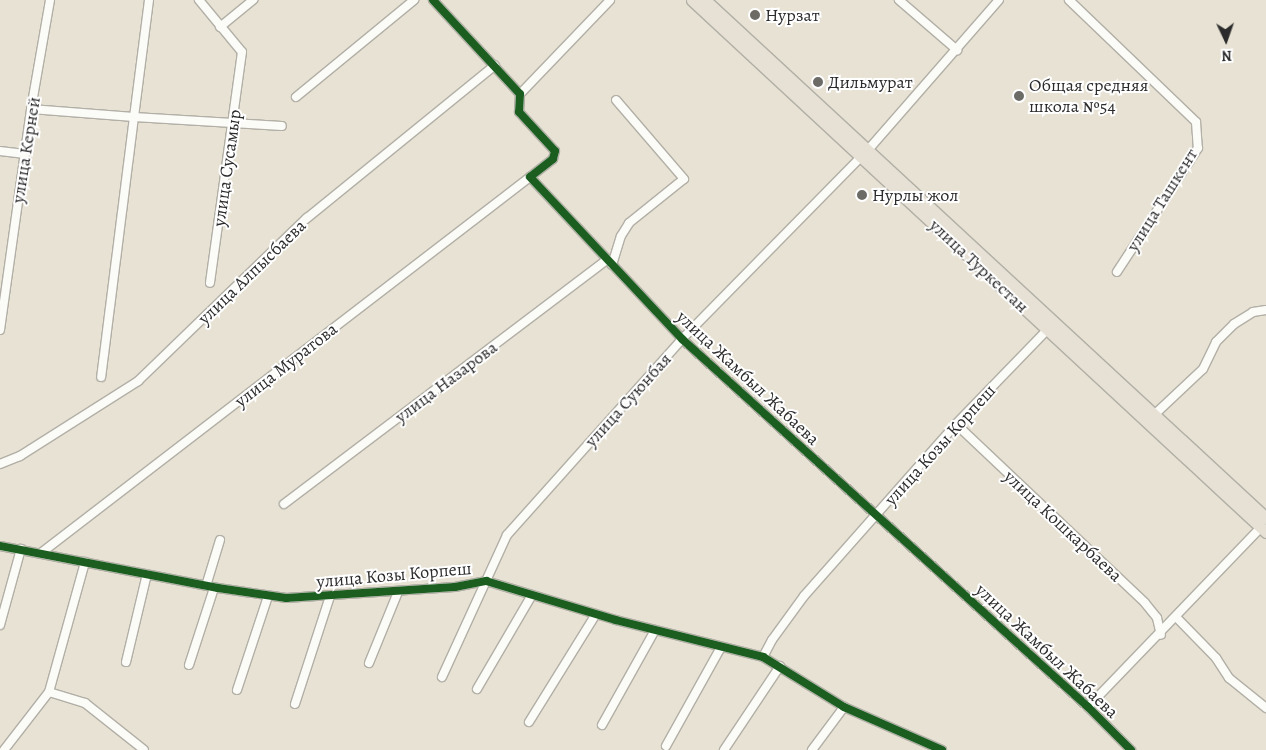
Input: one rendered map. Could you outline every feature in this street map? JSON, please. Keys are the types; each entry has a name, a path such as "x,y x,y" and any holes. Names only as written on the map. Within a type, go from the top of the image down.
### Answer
{"highway":[{"name":"улица Туркестан","path":"692,0 865,153 1154,415 1264,526"},
{"name":"улица Туркестан","path":"705,0 1047,330 1264,526"}],"street":[{"name":"улица Керней","path":"0,330 31,109 50,0"},
{"path":"101,377 149,0"},
{"path":"199,0 220,27 254,0"},
{"path":"296,97 414,0"},
{"path":"433,0 520,94"},
{"path":"530,177 553,159 555,151 519,112 520,94 610,0"},
{"path":"899,0 957,50"},
{"name":"улица Суюнбая","path":"442,677 507,535 682,340 865,153 1000,0"},
{"name":"улица Ташкент","path":"1069,0 1196,122 1198,148 1117,272"},
{"name":"улица Сусамыр","path":"210,283 235,123 242,52 220,27"},
{"name":"улица Алпысбаева","path":"0,464 20,456 138,381 307,218 495,66"},
{"path":"610,262 629,223 684,179 616,100"},
{"path":"31,109 282,126"},
{"path":"0,150 25,154"},
{"name":"улица Жамбыл Жабаева","path":"530,177 682,340 1088,708 1131,750"},
{"name":"улица Муратова","path":"41,553 530,177"},
{"name":"улица Назарова","path":"284,504 610,262"},
{"path":"1154,415 1203,369 1216,342 1234,324 1253,312 1266,310"},
{"name":"улица Козы Корпеш","path":"763,658 772,640 804,596 877,516 956,424 1047,330"},
{"name":"улица Кошкарбаева","path":"956,424 1145,604 1156,618 1161,635"},
{"path":"1088,708 1161,635 1264,526"},
{"path":"189,665 210,587 220,540"},
{"name":"улица Козы Корпеш","path":"0,546 210,587 286,598 398,592 486,581 596,614 763,658 780,666 844,707 942,750"},
{"path":"0,625 22,549"},
{"path":"4,750 49,692 85,562"},
{"path":"126,662 147,574"},
{"path":"370,663 398,592"},
{"path":"477,689 532,595"},
{"path":"237,690 268,596"},
{"path":"294,704 330,596"},
{"path":"529,722 596,614"},
{"path":"1177,618 1216,658 1229,678 1266,708"},
{"path":"602,725 655,630"},
{"path":"666,746 721,647"},
{"path":"724,750 780,666"},
{"path":"49,692 86,703 144,750"},
{"path":"812,750 844,707"}],"cycle path":[{"path":"433,0 520,94 519,112 555,151 553,159 530,177 682,339 1088,707 1131,750"},
{"path":"0,546 218,588 286,598 455,587 486,581 616,620 763,657 844,707 942,750"}],"place":[{"name":"Нурзат","path":"755,15"},
{"name":"Дильмурат","path":"818,82"},
{"name":"Общая средняя школа №54","path":"1019,96"},
{"name":"Нурлы жол","path":"862,195"}]}
